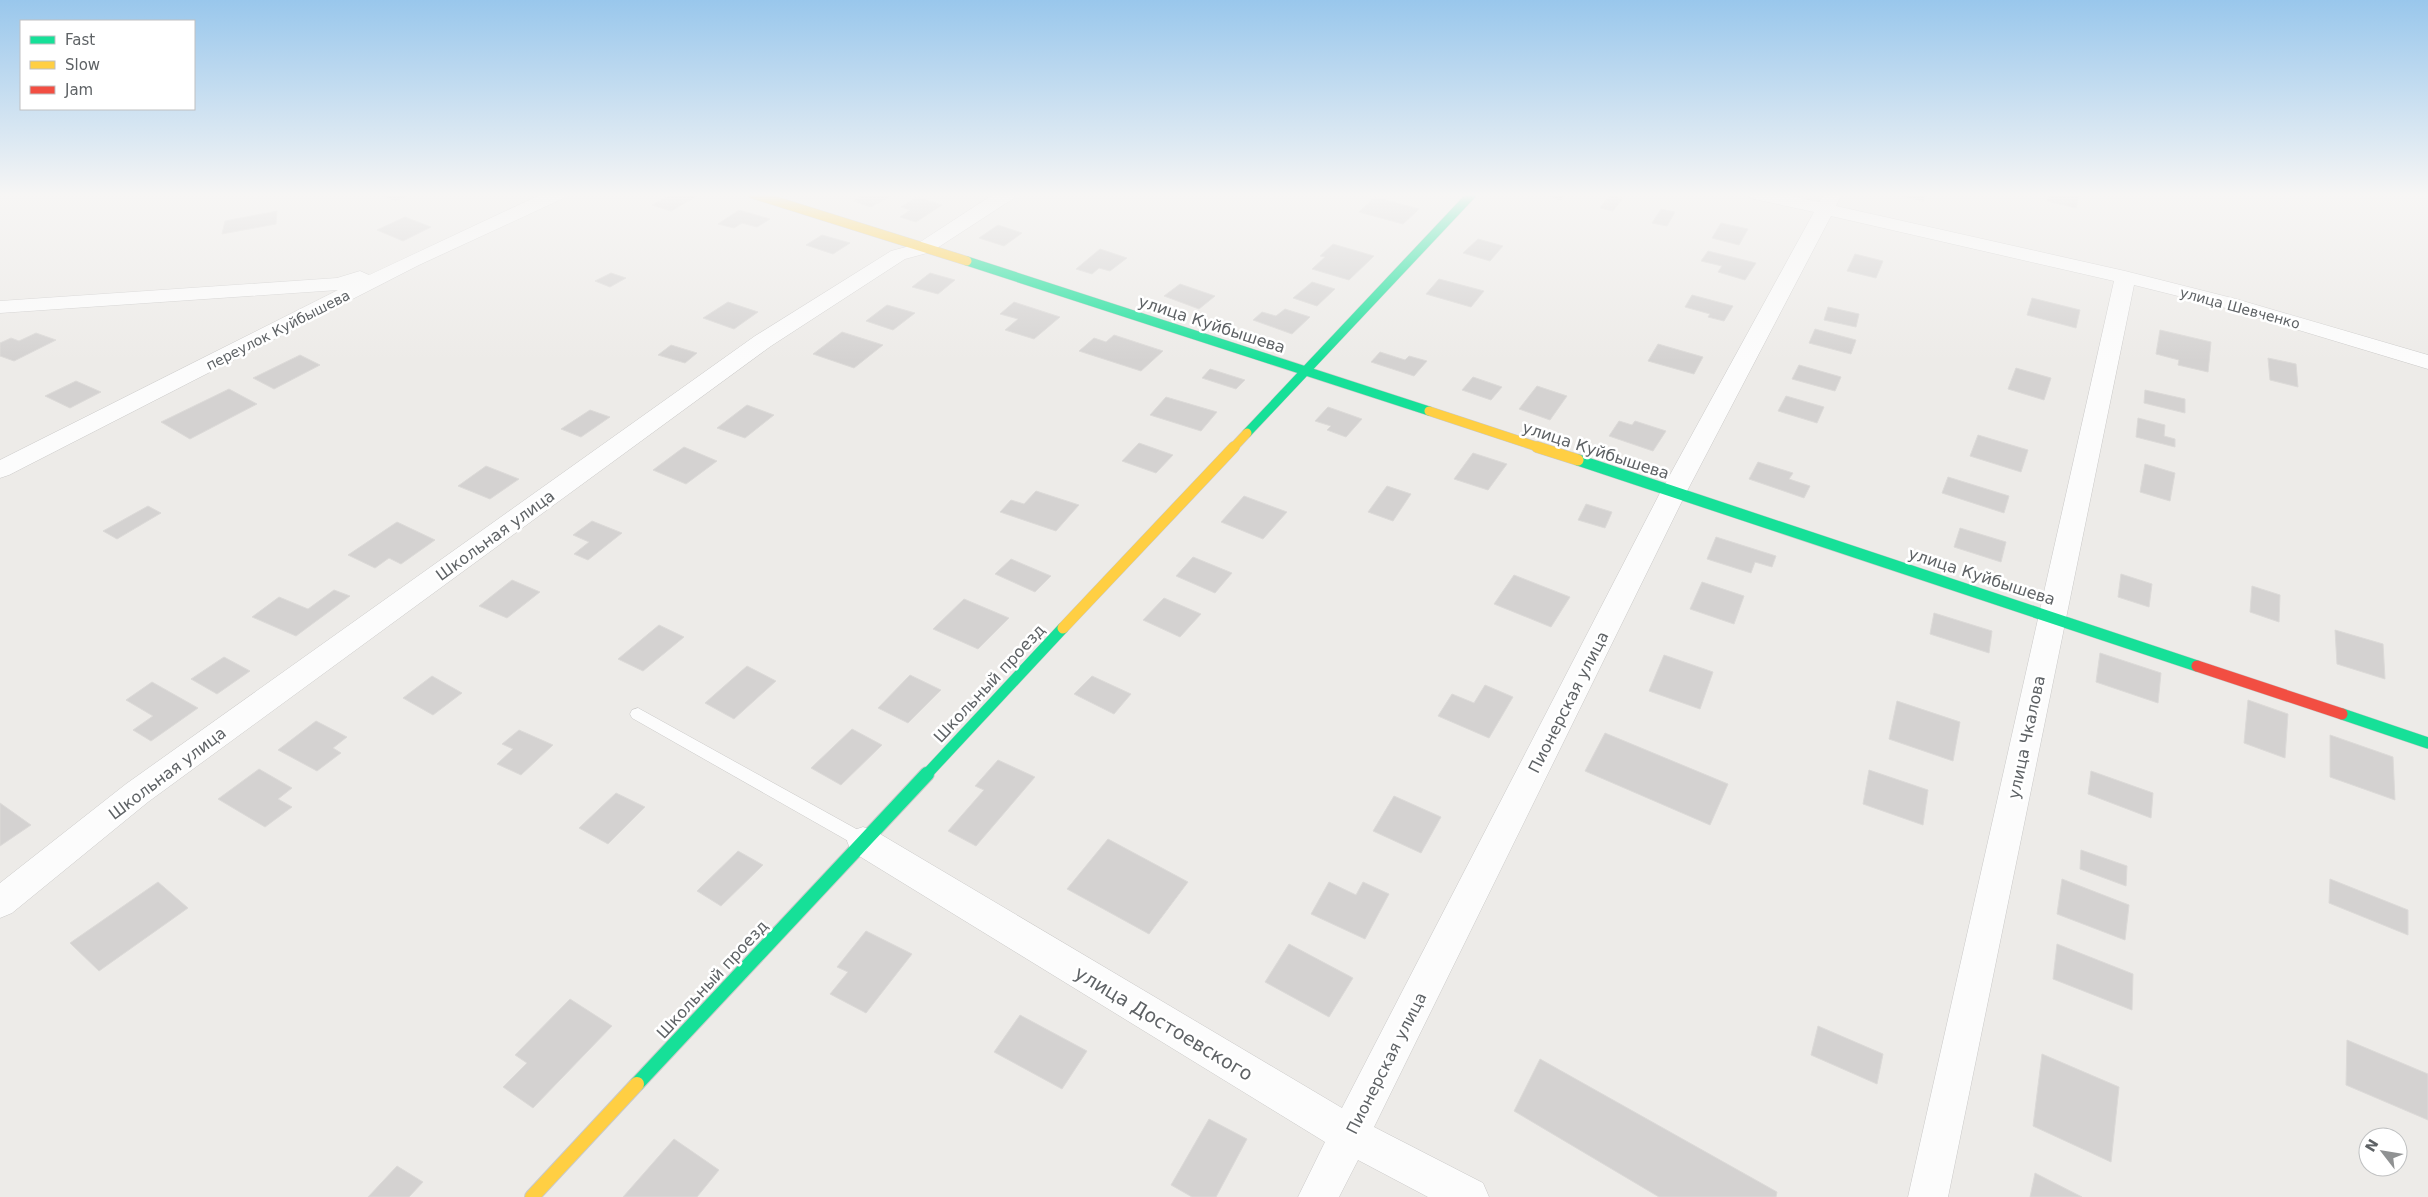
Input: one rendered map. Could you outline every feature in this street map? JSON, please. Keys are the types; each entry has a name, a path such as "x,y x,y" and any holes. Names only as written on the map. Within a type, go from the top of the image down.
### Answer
{"street":[{"name":"переулок Куйбышева","path":"0,470 436,250"},
{"name":"Школьная улица","path":"0,903 137,793 763,342 898,255 917,250"},
{"name":"улица Куйбышева","path":"930,250 2052,616 2428,743"},
{"name":"Школьный проезд","path":"532,1197 863,841 1419,250"},
{"name":"Пионерская улица","path":"1318,1197 1673,493 1803,250"},
{"name":"улица Шевченко","path":"2018,250 2229,303 2428,362"},
{"path":"0,307 339,284 412,261"},
{"name":"улица Чкалова","path":"1928,1197 2125,277"},
{"name":"улица Достоевского","path":"863,841 1350,1135 1469,1197"}],"lane":[{"path":"638,714 863,841"}],"building":[{"path":"821,250 839,250 833,254"},
{"path":"1099,250 1127,258 1110,271 1099,268 1092,274 1076,269"},
{"path":"1327,250 1353,250 1374,256 1349,280 1312,269 1325,257 1320,256"},
{"path":"1466,250 1500,250 1490,261 1463,253"},
{"path":"1708,251 1756,263 1745,280 1718,272 1722,266 1701,261"},
{"path":"1855,254 1883,261 1876,278 1847,271"},
{"path":"611,273 626,278 610,287 595,281"},
{"path":"930,273 955,280 938,294 912,287"},
{"path":"1439,279 1484,291 1471,307 1426,294"},
{"path":"1312,282 1335,289 1317,306 1293,298"},
{"path":"1180,284 1215,296 1199,309 1164,296"},
{"path":"1692,295 1733,306 1724,321 1708,317 1710,314 1685,307"},
{"path":"2032,298 2080,310 2076,328 2027,315"},
{"path":"728,302 758,312 734,329 703,318"},
{"path":"1014,302 1060,317 1034,339 1005,330 1018,319 1000,314"},
{"path":"887,305 915,313 893,330 866,321"},
{"path":"1828,307 1859,314 1856,327 1824,320"},
{"path":"1285,309 1310,317 1292,334 1253,320 1262,312 1276,316"},
{"path":"1815,329 1856,340 1851,354 1809,343"},
{"path":"2160,330 2211,342 2208,372 2178,365 2179,360 2156,354"},
{"path":"842,332 883,345 854,368 813,354"},
{"path":"36,333 56,340 14,361 0,356 0,343 11,338 19,341"},
{"path":"1114,335 1163,351 1141,371 1079,351 1094,338 1106,342"},
{"path":"1658,344 1703,357 1694,374 1648,361"},
{"path":"671,345 697,353 685,363 658,355"},
{"path":"1380,352 1405,360 1409,356 1427,361 1414,376 1371,362"},
{"path":"300,355 320,365 274,389 253,378"},
{"path":"2268,358 2296,364 2298,387 2270,380"},
{"path":"1799,365 1841,377 1835,391 1792,379"},
{"path":"2016,368 2051,378 2044,400 2008,389"},
{"path":"1210,369 1245,380 1236,389 1202,378"},
{"path":"1473,377 1502,387 1491,400 1462,390"},
{"path":"76,381 101,392 70,408 45,396"},
{"path":"1537,386 1567,396 1550,420 1519,409"},
{"path":"229,389 257,404 190,439 161,422"},
{"path":"2145,390 2185,399 2185,413 2144,403"},
{"path":"1786,396 1824,407 1817,423 1778,411"},
{"path":"1166,397 1217,412 1201,431 1150,415"},
{"path":"747,405 774,415 745,438 717,428"},
{"path":"1328,407 1362,419 1346,437 1327,430 1331,426 1315,421"},
{"path":"590,410 610,417 581,437 561,429"},
{"path":"2138,418 2165,425 2164,436 2175,439 2175,447 2136,437"},
{"path":"1619,421 1632,425 1635,421 1666,431 1653,451 1609,436"},
{"path":"1978,435 2028,450 2021,472 1970,456"},
{"path":"1139,443 1173,455 1156,473 1122,461"},
{"path":"684,447 717,461 686,484 653,470"},
{"path":"1473,453 1507,464 1488,490 1454,479"},
{"path":"1758,462 1793,473 1789,479 1810,486 1804,498 1749,479"},
{"path":"2145,464 2175,473 2170,501 2140,492"},
{"path":"486,466 519,479 490,499 458,486"},
{"path":"1948,477 2009,496 2004,513 1942,493"},
{"path":"1387,486 1411,494 1393,521 1368,512"},
{"path":"1036,491 1079,505 1056,531 1000,512 1011,500 1024,504"},
{"path":"1244,496 1287,512 1263,539 1221,522"},
{"path":"1586,504 1612,512 1605,528 1578,520"},
{"path":"148,506 161,513 117,539 103,531"},
{"path":"592,521 622,533 588,560 574,554 589,542 573,535"},
{"path":"397,522 435,540 401,564 389,558 375,568 348,555"},
{"path":"1960,528 2006,542 2001,562 1954,547"},
{"path":"1716,537 1776,556 1772,567 1755,562 1751,573 1707,559"},
{"path":"1193,557 1232,573 1215,593 1176,576"},
{"path":"1011,559 1051,576 1035,592 995,574"},
{"path":"2121,574 2152,584 2149,607 2118,597"},
{"path":"1514,575 1570,597 1551,627 1494,604"},
{"path":"512,580 540,592 507,618 479,606"},
{"path":"1702,582 1744,596 1734,624 1690,609"},
{"path":"2252,586 2280,595 2279,622 2250,612"},
{"path":"334,590 350,596 296,636 252,617 279,597 308,609"},
{"path":"1164,598 1201,614 1180,637 1143,620"},
{"path":"964,599 1009,618 978,649 933,629"},
{"path":"1934,613 1992,631 1989,653 1930,634"},
{"path":"659,625 684,637 643,671 618,659"},
{"path":"2335,630 2383,644 2385,679 2337,664"},
{"path":"2100,653 2161,673 2158,703 2096,682"},
{"path":"1664,655 1713,672 1700,709 1649,691"},
{"path":"224,657 250,671 217,694 191,679"},
{"path":"747,666 776,681 734,719 705,703"},
{"path":"910,675 941,690 908,723 878,708"},
{"path":"432,676 462,693 433,715 403,698"},
{"path":"1092,676 1131,694 1114,714 1074,694"},
{"path":"152,682 198,708 151,741 133,730 153,716 126,700"},
{"path":"1485,685 1513,697 1489,738 1438,716 1452,694 1474,703"},
{"path":"2248,700 2288,714 2285,758 2244,743"},
{"path":"1897,701 1960,722 1953,761 1889,739"},
{"path":"316,721 347,737 333,748 341,753 317,771 278,750"},
{"path":"852,729 882,745 841,785 811,768"},
{"path":"519,730 553,745 521,775 497,764 513,749 502,744"},
{"path":"1605,733 1728,784 1710,825 1585,771"},
{"path":"2330,735 2393,757 2395,800 2330,777"},
{"path":"998,760 1035,777 976,846 948,831 984,790 975,786"},
{"path":"259,769 292,788 278,799 292,807 265,827 218,799"},
{"path":"1869,770 1928,790 1923,825 1863,804"},
{"path":"2091,771 2153,793 2151,818 2088,794"},
{"path":"616,793 645,807 608,844 579,828"},
{"path":"1394,796 1441,817 1421,853 1373,831"},
{"path":"0,803 31,825 0,846"},
{"path":"1108,839 1188,882 1149,934 1067,889"},
{"path":"2081,850 2127,866 2126,886 2080,869"},
{"path":"738,851 763,865 721,906 697,891"},
{"path":"2062,879 2129,905 2125,940 2057,914"},
{"path":"2330,879 2408,910 2408,935 2329,903"},
{"path":"158,882 188,908 99,971 70,943"},
{"path":"1329,882 1356,895 1363,882 1389,894 1365,939 1311,914"},
{"path":"866,931 912,954 866,1013 830,994 848,972 837,967"},
{"path":"1289,944 1353,978 1329,1017 1265,982"},
{"path":"2057,944 2133,974 2132,1010 2053,979"},
{"path":"570,999 612,1026 533,1108 503,1087 527,1063 515,1055"},
{"path":"1020,1015 1087,1051 1062,1089 994,1052"},
{"path":"1818,1026 1883,1054 1877,1084 1811,1055"},
{"path":"2347,1040 2428,1074 2428,1120 2346,1085"},
{"path":"2042,1054 2119,1087 2111,1162 2033,1126"},
{"path":"1540,1059 1777,1192 1776,1197 1659,1197 1514,1111"},
{"path":"1209,1119 1247,1139 1216,1197 1192,1197 1171,1185"},
{"path":"674,1139 719,1170 697,1197 623,1197"},
{"path":"397,1166 423,1182 409,1197 368,1197"},
{"path":"2035,1173 2082,1197 2030,1197"}],"traffic: fast":[{"path":"1247,433 1419,250"},
{"path":"967,261 1429,411"},
{"path":"1578,460 2197,666"},
{"path":"637,1084 1063,628"},
{"path":"2342,714 2428,743"}],"traffic: slow":[{"path":"931,250 967,261"},
{"path":"1429,411 1578,460"},
{"path":"1063,628 1247,433"},
{"path":"532,1197 637,1084"}],"traffic: jam":[{"path":"2197,666 2342,714"}]}
